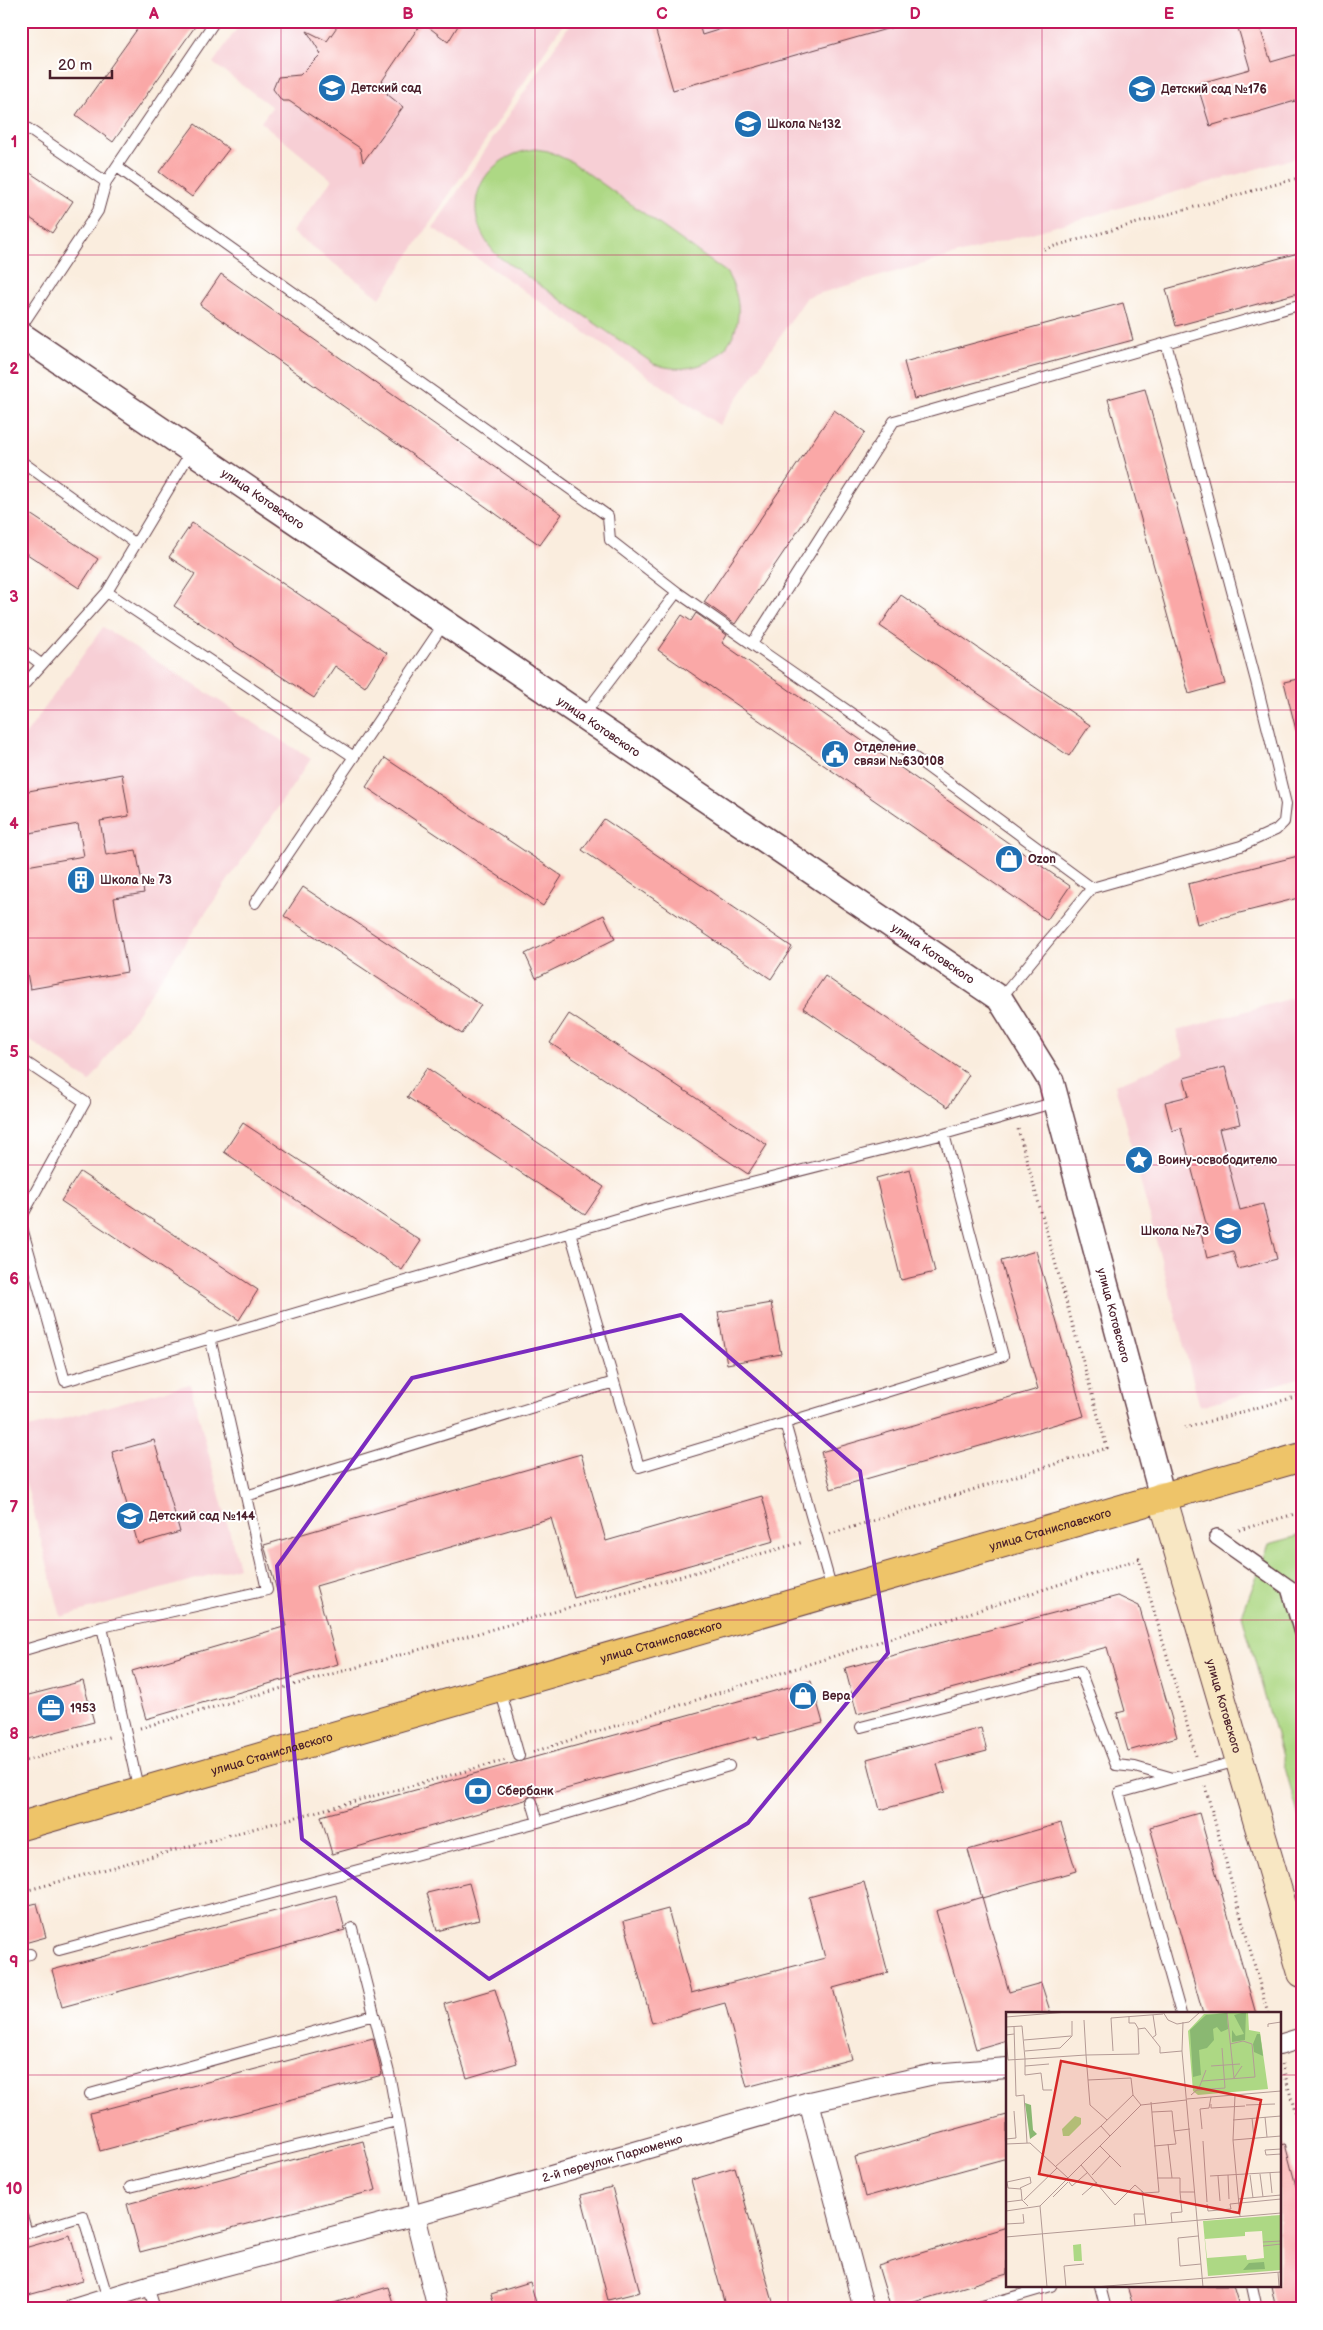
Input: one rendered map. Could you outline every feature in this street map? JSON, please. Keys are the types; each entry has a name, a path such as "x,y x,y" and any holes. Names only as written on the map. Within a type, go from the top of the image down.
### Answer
{"main road":[{"name":"улица Станиславского","path":"21,1826 1302,1457"},
{"name":"улица Котовского","path":"1162,1496 1302,1972"}],"street":[{"name":"улица Котовского","path":"21,335 1000,999 1051,1081 1162,1496"},
{"path":"1217,1537 1302,1597"},
{"path":"1289,1588 1302,1633"},
{"path":"1280,2054 1302,2038"},
{"name":"2-й переулок Пархоменко","path":"74,2309 109,2303 148,2286 415,2215 809,2102 934,2074 1006,2068"},
{"path":"809,2102 864,2309"},
{"path":"415,2215 438,2309"}],"lane":[{"path":"21,326 98,211 106,182 215,21"},
{"path":"21,124 106,182"},
{"path":"117,167 608,516 610,540 677,592 907,752 1092,888"},
{"path":"752,644 894,420 1302,304"},
{"path":"1000,999 1092,888 1241,846 1276,830 1284,822 1286,804 1258,690 1166,343"},
{"path":"21,688 107,592 192,450"},
{"path":"21,461 136,544"},
{"path":"107,592 354,757"},
{"path":"583,716 677,592"},
{"path":"256,903 445,622"},
{"path":"21,649 42,664"},
{"path":"21,1059 85,1102 21,1218"},
{"path":"21,1224 64,1381 650,1209 944,1134 1057,1102"},
{"path":"570,1232 639,1467 1003,1356 944,1134"},
{"path":"21,1200 33,1197"},
{"path":"21,1652 102,1627 267,1590 210,1337"},
{"path":"246,1496 614,1382"},
{"path":"785,1423 833,1593"},
{"path":"102,1627 139,1792"},
{"path":"861,1727 1080,1672 1116,1765 1135,1767 1173,1778"},
{"path":"500,1688 519,1756"},
{"path":"1180,2012 1119,1793 1239,1761"},
{"path":"59,1950 538,1822 728,1766"},
{"path":"532,1802 538,1822"},
{"path":"352,1928 389,2074 415,2215"},
{"path":"90,2094 374,2015"},
{"path":"130,2187 397,2121"},
{"path":"21,2212 27,2233 83,2216 109,2303"},
{"path":"148,2286 155,2309"},
{"path":"972,2309 1044,2288"},
{"path":"1101,2288 1106,2309"},
{"path":"1252,2288 1257,2309"}],"path":[{"path":"1044,249 1302,177"},
{"path":"21,1762 817,1538 1107,1448 1014,1114"},
{"path":"1185,1428 1302,1395"},
{"path":"1217,1537 1302,1512"},
{"path":"21,1892 519,1756 1139,1559 1267,2012"},
{"path":"1280,2054 1302,2137"}],"highlighted area":[{"path":"681,1315 860,1471 888,1653 748,1823 489,1979 302,1839 277,1566 412,1378"}],"shaded area":[{"path":"242,21 565,21 380,298 292,232 332,180 261,122 272,107 213,63"},
{"name":"Школа №132","path":"572,21 1302,21 1302,156 807,297 719,425 433,228"},
{"path":"103,627 311,759 90,1082 21,1034 21,741"},
{"name":"Школа №73","path":"1302,995 1302,1377 1200,1407 1115,1085 1184,1056 1176,1031"},
{"name":"Детский сад №144","path":"190,1384 239,1567 61,1617 21,1464 21,1430"}],"green space":[{"path":"535,149 548,151 572,162 726,272 735,292 738,312 735,330 726,346 713,358 696,366 676,368 654,364 499,257 486,241 478,224 476,206 479,190 486,176 498,163 515,154"},
{"path":"1302,1535 1302,1828 1242,1615 1269,1544"}],"building":[{"path":"143,21 199,21 113,142 76,115"},
{"name":"Детский сад","path":"341,21 461,21 448,42 422,22 382,81 390,88 387,94 403,107 363,162 360,148 289,101 282,101 273,89 278,77 300,75 321,54 307,31 327,41"},
{"path":"653,21 698,21 702,35 747,21 896,21 897,26 673,90"},
{"path":"1236,21 1258,21 1271,62 1302,53 1302,99 1210,126 1197,84 1250,69"},
{"path":"195,124 229,149 192,197 159,172"},
{"path":"21,167 73,201 52,233 21,212"},
{"path":"1302,252 1302,292 1176,326 1166,289"},
{"path":"221,274 562,514 540,545 200,305"},
{"path":"1123,303 1133,340 914,399 904,362"},
{"path":"1145,389 1225,684 1189,694 1108,399"},
{"path":"834,410 865,432 735,624 704,602"},
{"path":"21,508 98,559 79,588 21,550"},
{"path":"192,523 387,653 365,687 335,666 314,698 174,606 195,574 169,557"},
{"path":"901,595 1090,725 1069,756 880,626"},
{"path":"696,613 727,635 722,643 1070,886 1047,920 658,650 682,615 691,621"},
{"path":"1302,678 1302,729 1296,730 1284,682"},
{"path":"385,758 562,876 543,906 366,787"},
{"name":"Школа № 73","path":"122,774 129,816 100,821 106,855 136,850 144,893 114,898 127,972 30,989 21,941 21,867 84,856 78,824 30,833 23,792"},
{"path":"604,819 792,947 771,979 582,850"},
{"path":"1302,855 1302,897 1197,924 1188,884"},
{"path":"303,887 481,1005 462,1034 284,916"},
{"path":"604,915 615,939 536,978 525,954"},
{"path":"825,976 969,1075 948,1107 803,1008"},
{"path":"569,1014 767,1145 748,1174 550,1043"},
{"name":"Школа №73","path":"1225,1067 1240,1124 1219,1129 1240,1210 1263,1204 1277,1259 1238,1269 1233,1251 1207,1258 1201,1233 1208,1231 1181,1128 1172,1131 1165,1102 1189,1096 1184,1078"},
{"path":"427,1068 604,1187 585,1215 407,1097"},
{"path":"243,1123 421,1241 402,1270 224,1152"},
{"path":"910,1169 935,1272 901,1280 876,1178"},
{"path":"80,1172 258,1290 239,1320 61,1201"},
{"path":"1036,1251 1084,1416 831,1489 821,1452 1038,1389 1001,1261"},
{"path":"771,1303 781,1354 727,1364 718,1312"},
{"path":"154,1440 180,1532 138,1544 112,1452"},
{"path":"581,1454 606,1541 762,1496 774,1541 574,1598 551,1518 316,1586 338,1664 146,1719 132,1671 287,1626 264,1545"},
{"path":"1118,1596 1139,1606 1177,1737 1128,1751 1117,1713 1125,1711 1107,1647 857,1714 845,1668"},
{"path":"83,1681 94,1722 21,1741 21,1697"},
{"path":"811,1681 823,1723 758,1740 757,1736 537,1797 531,1795 525,1800 332,1854 321,1816"},
{"path":"981,1728 987,1751 937,1764 945,1792 880,1810 867,1759"},
{"path":"1199,1813 1255,2012 1202,2012 1150,1827"},
{"path":"1061,1823 1076,1871 982,1898 968,1850"},
{"path":"864,1882 888,1973 833,1988 852,2059 747,2087 725,2003 652,2023 624,1921 668,1909 691,1993 825,1958 809,1897"},
{"path":"469,1883 479,1920 437,1931 427,1893"},
{"path":"336,1895 345,1930 62,2007 52,1970"},
{"path":"982,1897 1009,1992 1041,1983 1050,2012 1006,2012 1006,2040 976,2049 936,1911"},
{"path":"37,1903 46,1937 21,1944 21,1907"},
{"path":"495,1989 517,2063 467,2078 444,2004"},
{"path":"373,2038 382,2075 100,2151 90,2113"},
{"path":"1006,2115 1006,2158 865,2197 855,2157"},
{"path":"363,2141 376,2190 140,2252 127,2204"},
{"path":"1285,2144 1302,2209 1302,2309 1276,2309 1271,2288 1280,2288 1280,2145"},
{"path":"735,2167 775,2309 726,2309 691,2180"},
{"path":"612,2187 640,2292 608,2300 581,2195"},
{"path":"1006,2227 1006,2274 891,2309 878,2266"},
{"path":"70,2235 83,2280 21,2297 21,2249"},
{"path":"530,2282 538,2309 496,2309 491,2294"},
{"path":"388,2287 395,2309 330,2309 330,2304"},
{"path":"1128,2288 1234,2288 1240,2309 1134,2309"}],"place":[{"name":"Детский сад","path":"332,88"},
{"name":"Детский сад №176","path":"1142,89"},
{"name":"Школа №132","path":"748,124"},
{"name":"Отделение связи №630108","path":"835,754"},
{"name":"Ozon","path":"1009,859"},
{"name":"Школа № 73","path":"81,880"},
{"name":"Воину-освободителю","path":"1139,1160"},
{"name":"Школа №73","path":"1228,1231"},
{"name":"Детский сад №144","path":"130,1516"},
{"name":"Вера","path":"803,1696"},
{"name":"1953","path":"51,1708"},
{"name":"Сбербанк","path":"478,1791"}]}
